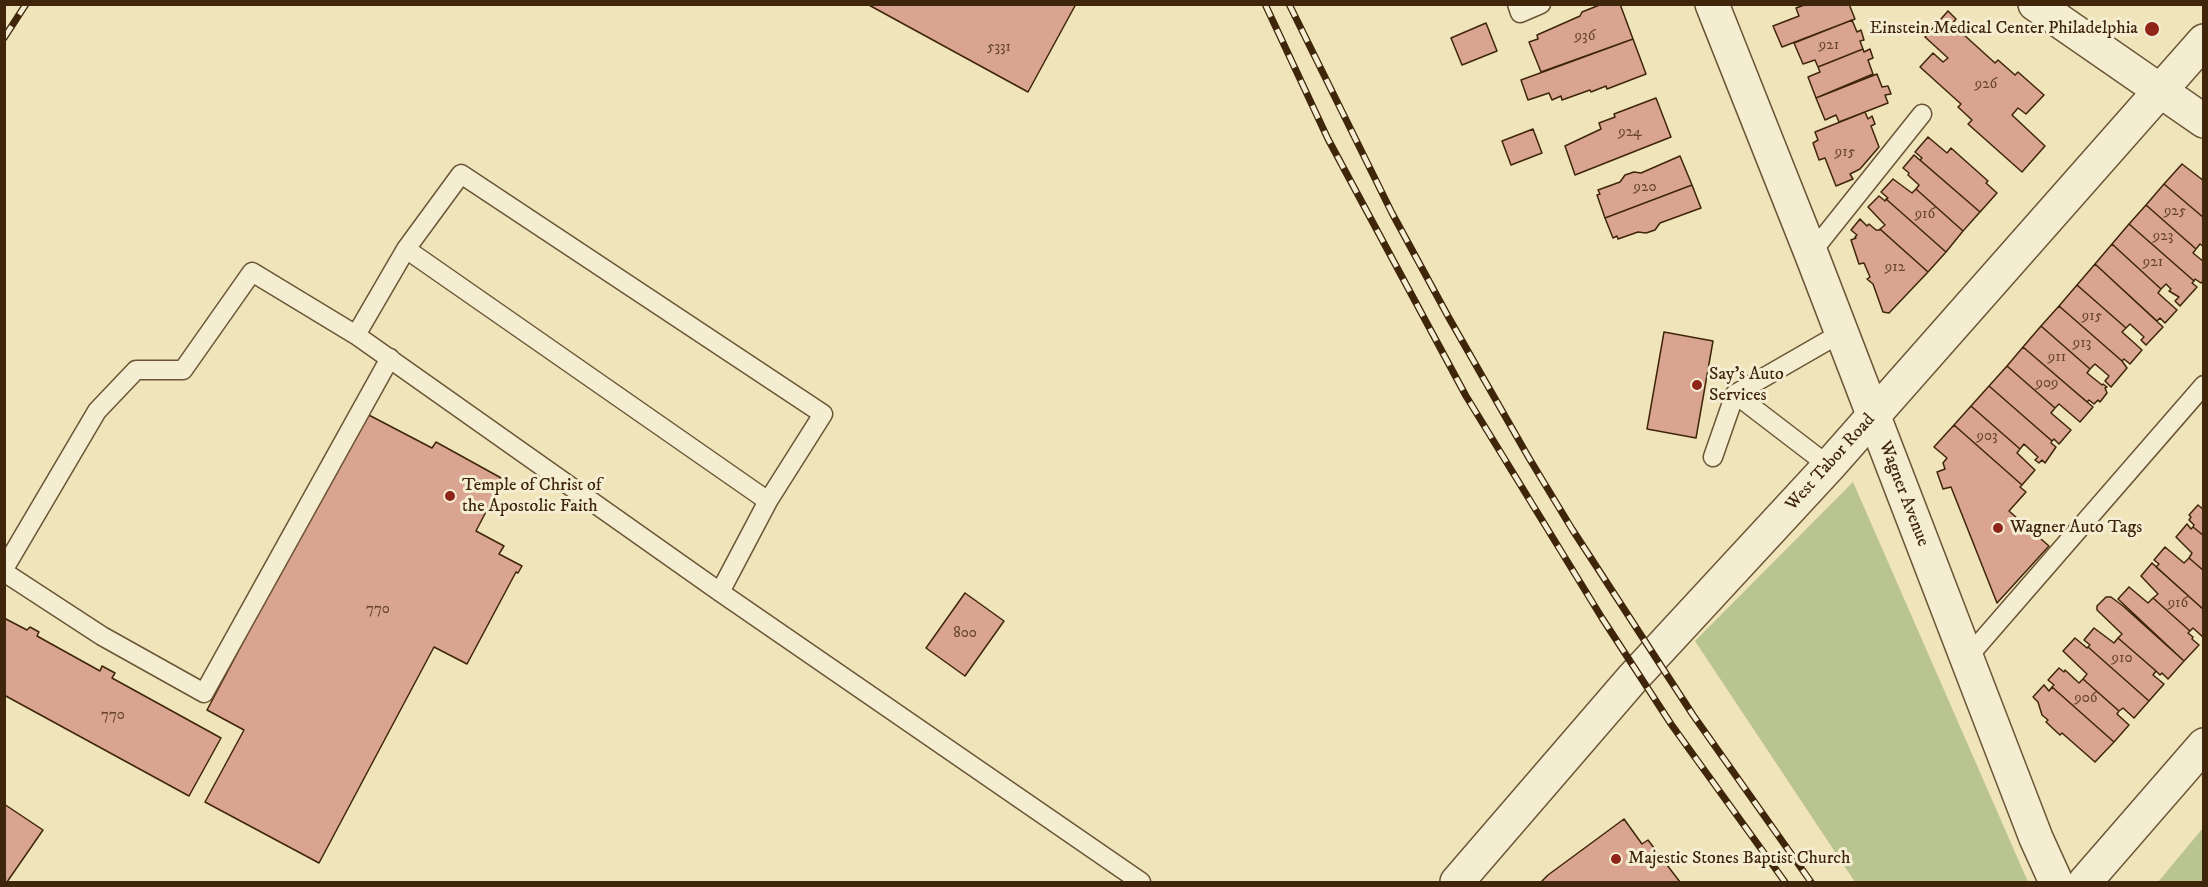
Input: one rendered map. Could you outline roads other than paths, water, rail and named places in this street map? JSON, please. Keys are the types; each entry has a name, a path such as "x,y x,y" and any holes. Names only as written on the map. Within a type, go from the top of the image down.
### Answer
{"street":[{"name":"Wagner Avenue","path":"1712,4 1811,253 2036,838 2056,882"},
{"path":"2035,4 2204,121"},
{"name":"West Tabor Road","path":"1457,882 1632,679 1873,417 2204,42"},
{"path":"2085,882 2204,745"}],"lane":[{"path":"1517,4 1521,13 1541,4"},
{"path":"1811,253 1922,114"},
{"path":"356,335 406,249 461,174 823,414 768,501 720,592"},
{"path":"406,249 768,501"},
{"path":"390,358 204,693 102,636 4,570 97,411 136,370 183,370 252,272 390,358 720,592 1141,882"},
{"path":"1713,457 1735,394 1841,333"},
{"path":"1966,659 2204,385"},
{"path":"1735,394 1829,465"}],"railway":[{"path":"4,38 26,4"},
{"path":"1265,4 1328,139 1466,396 1602,618 1671,724 1785,882"},
{"path":"1289,4 1392,213 1529,458 1572,529 1693,715 1811,882"}],"place":[{"name":"Einstein Medical Center Philadelphia","path":"2152,29"},
{"name":"Say's Auto Services","path":"1697,385"},
{"name":"Temple of Christ of the Apostolic Faith","path":"450,496"},
{"name":"Wagner Auto Tags","path":"1998,528"},
{"name":"Majestic Stones Baptist Church","path":"1616,859"}]}
